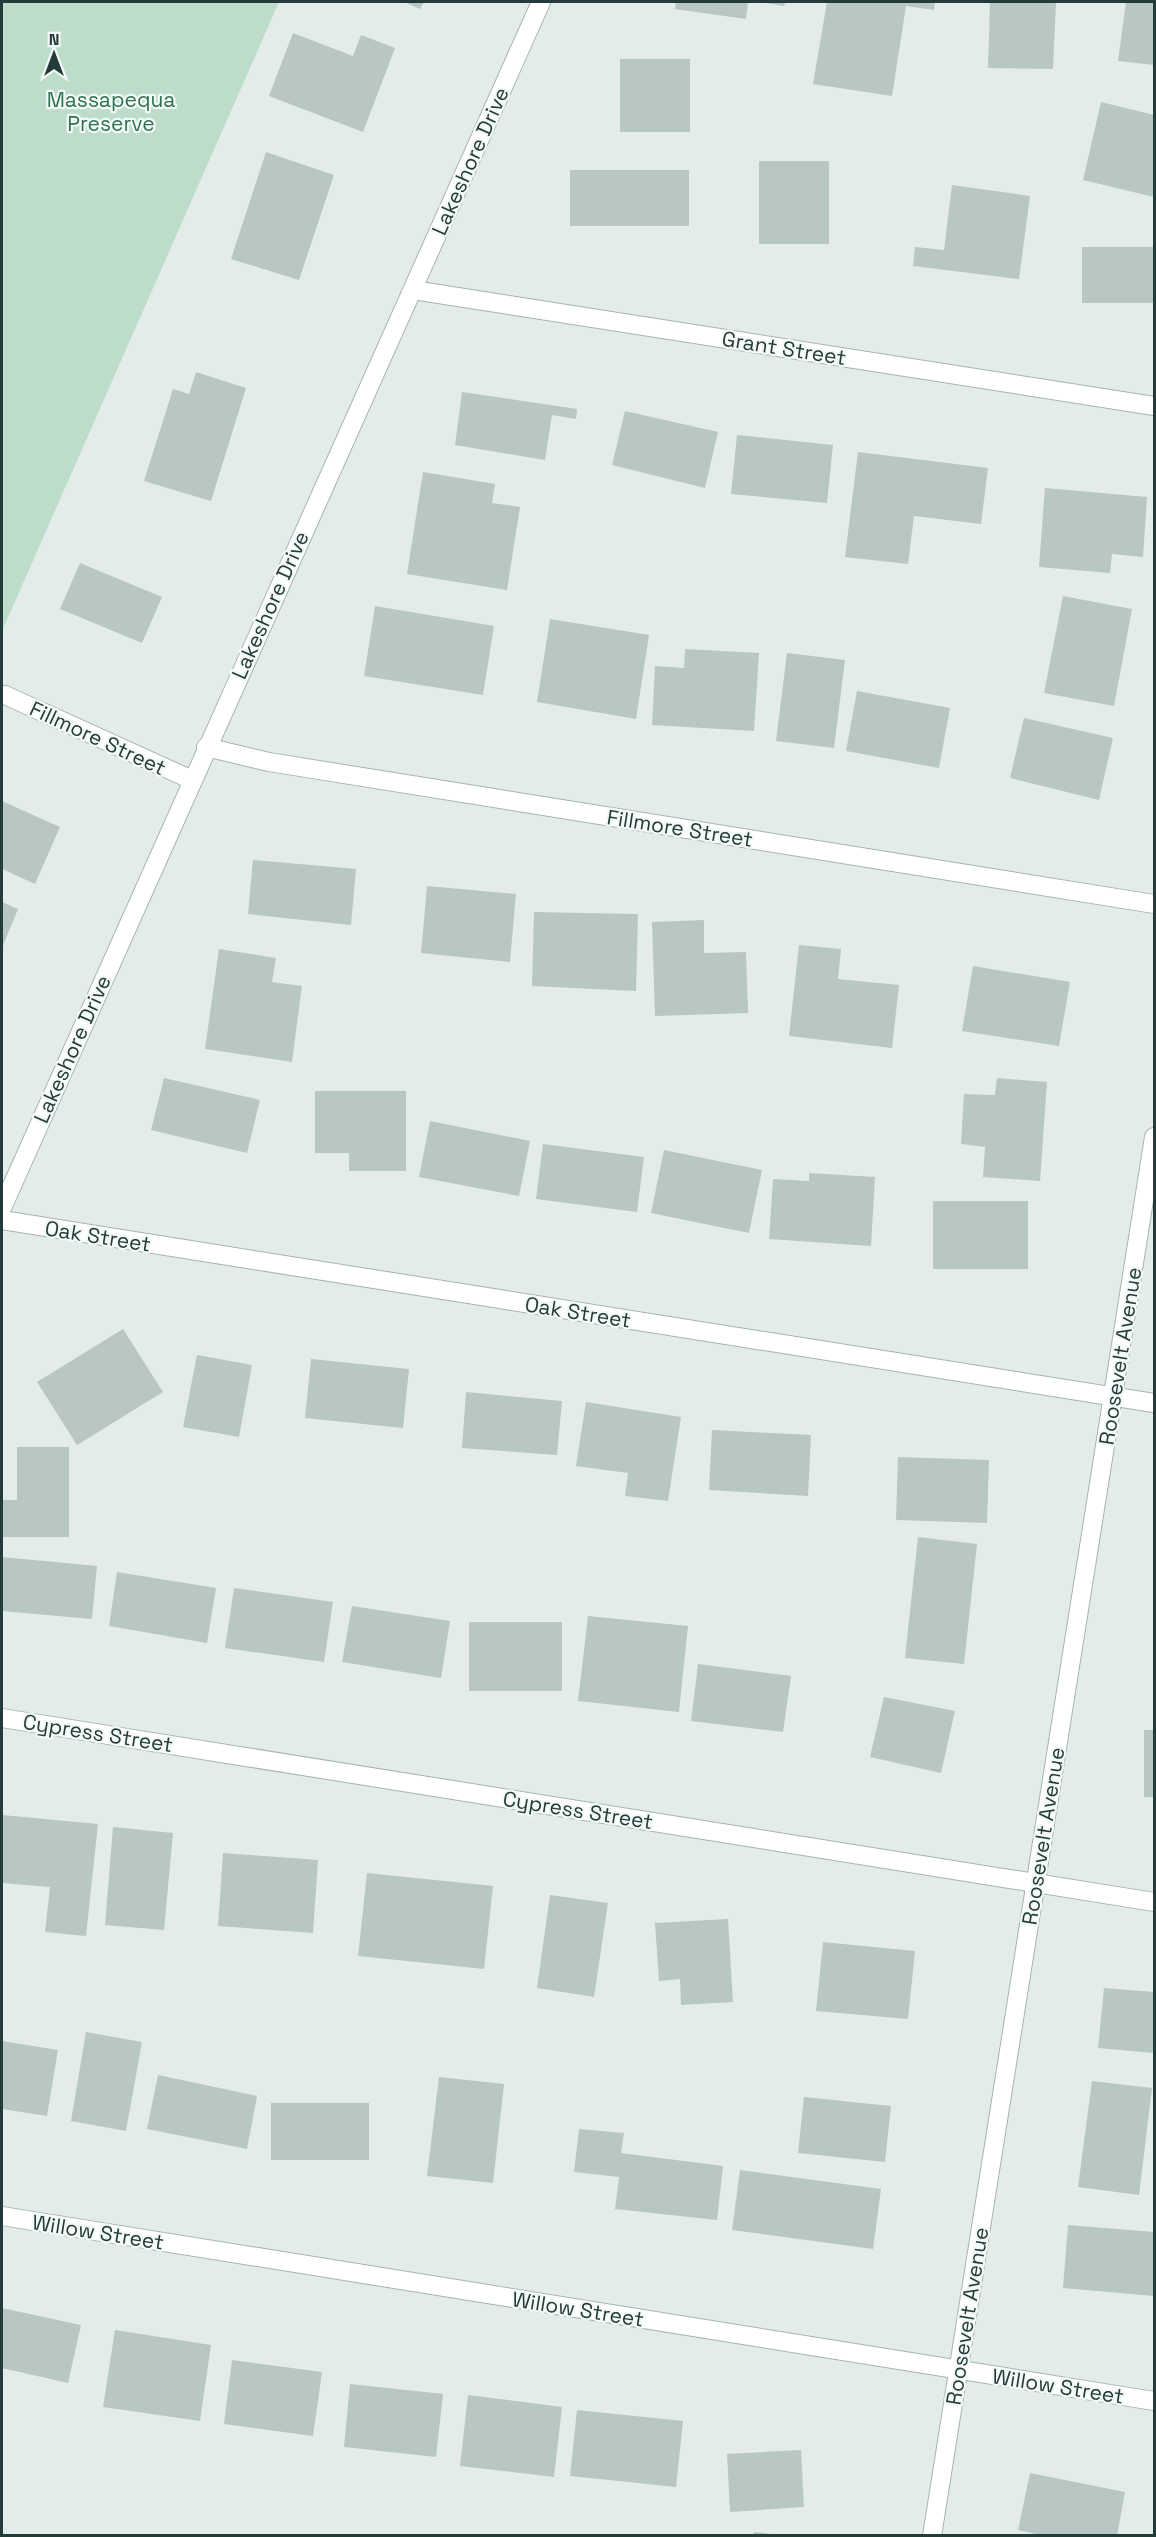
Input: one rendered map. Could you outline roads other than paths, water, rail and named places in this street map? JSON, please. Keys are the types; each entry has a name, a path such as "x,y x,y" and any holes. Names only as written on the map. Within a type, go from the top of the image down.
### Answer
{"street":[{"name":"Lakeshore Drive","path":"2,1208 206,747 541,2"},
{"name":"Grant Street","path":"413,290 1155,406"},
{"name":"Fillmore Street","path":"5,695 192,780"},
{"name":"Fillmore Street","path":"206,747 269,762 1155,904"},
{"name":"Roosevelt Avenue","path":"932,2535 1155,1137"},
{"name":"Oak Street","path":"2,1220 1155,1403"},
{"name":"Cypress Street","path":"2,1718 1155,1902"},
{"name":"Willow Street","path":"2,2216 1155,2402"}],"park label":[{"name":"Massapequa Preserve","path":"111,111"}]}
